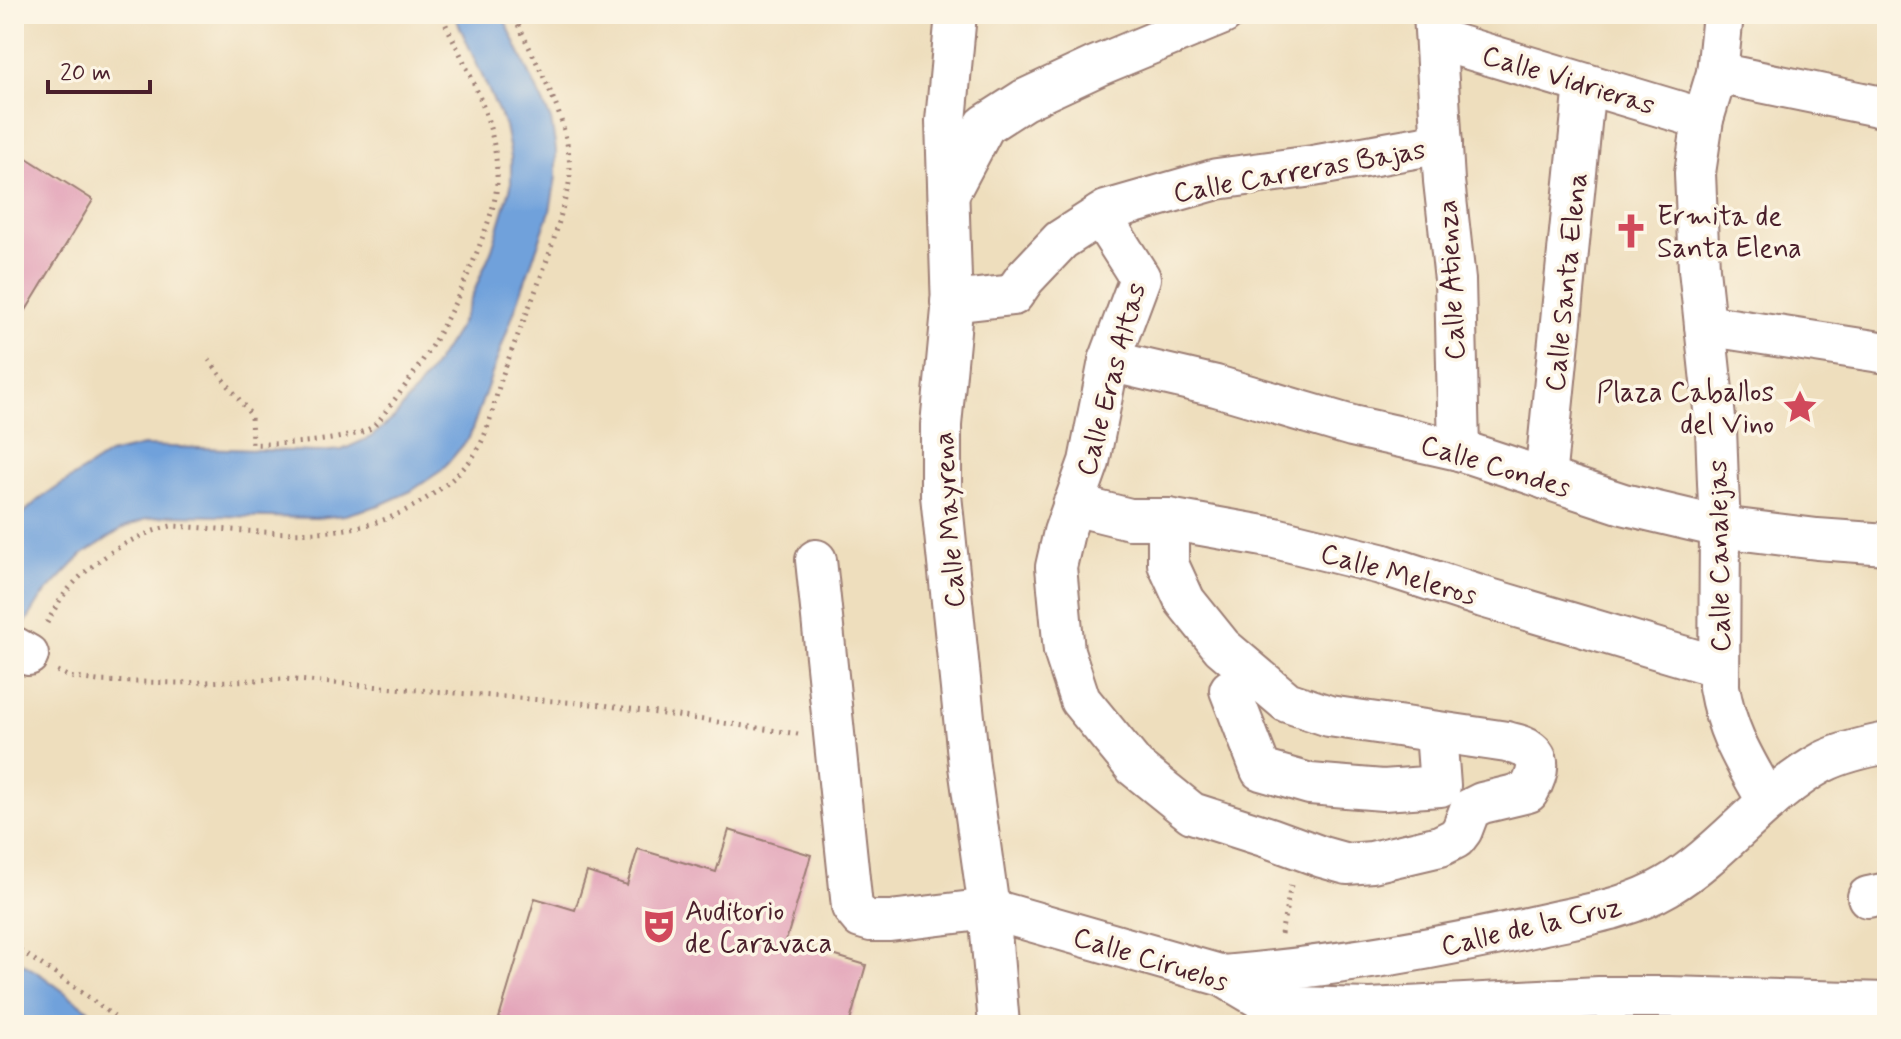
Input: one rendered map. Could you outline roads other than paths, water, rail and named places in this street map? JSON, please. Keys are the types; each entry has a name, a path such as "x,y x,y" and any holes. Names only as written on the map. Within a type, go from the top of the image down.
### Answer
{"street":[{"name":"Calle Mayrena","path":"956,14 946,121 951,302 941,425 941,495 969,766 989,909 999,1025"},
{"path":"948,194 985,125 1024,100 1223,14"},
{"name":"Calle Canalejas","path":"1723,14 1717,73 1703,119 1695,173 1699,269 1716,428 1720,527 1719,687 1723,712 1734,742 1768,802"},
{"name":"Calle Vidrieras","path":"1435,27 1585,84 1703,119"},
{"name":"Calle Atienza","path":"1435,27 1455,280 1459,450"},
{"path":"1717,73 1887,108"},
{"name":"Calle Santa Elena","path":"1545,479 1585,84"},
{"name":"Calle Carreras Bajas","path":"951,302 1013,295 1061,240 1106,211 1217,179 1442,143"},
{"name":"Calle Eras Altas","path":"1100,215 1140,278 1109,361 1089,462 1064,532 1056,567 1064,651 1080,700 1135,767 1192,813 1347,864 1372,862 1440,846 1456,838 1470,809 1528,792 1538,768 1527,748 1507,742 1436,732"},
{"path":"1705,325 1887,353"},
{"name":"Calle Condes","path":"1109,361 1216,386 1352,426 1459,450 1623,504 1720,527 1887,544"},
{"name":"Calle Meleros","path":"1073,505 1130,519 1168,519 1275,538 1381,564 1719,667"},
{"path":"1168,519 1168,564 1185,601 1222,647 1287,702 1329,716 1436,732 1440,786 1383,790 1310,784 1261,770 1230,690"},
{"path":"816,560 852,907 861,918 871,921 989,909"},
{"name":"Calle de la Cruz","path":"1276,986 1626,906 1667,886 1704,860 1768,802 1824,762 1861,748 1887,743"},
{"name":"Calle Ciruelos","path":"989,909 1223,976 1262,999 1276,986 1294,1007 1370,1009 1613,997 1887,1003"}],"water":[{"path":"454,14 502,14 551,120 556,150 556,177 550,211 469,438 442,470 411,491 380,505 345,515 316,518 170,515 146,519 122,529 82,555 41,598 14,648 14,522 38,500 109,454 143,446 317,452 342,450 371,437 394,418 430,372 460,325 492,249 511,186 511,157 505,126"},
{"path":"14,958 40,974 109,1025 14,1025"}],"place":[{"name":"Ermita de Santa Elena","path":"1631,231"},
{"name":"Plaza Caballos del Vino","path":"1800,407"},
{"name":"Auditorio de Caravaca","path":"659,926"}]}
